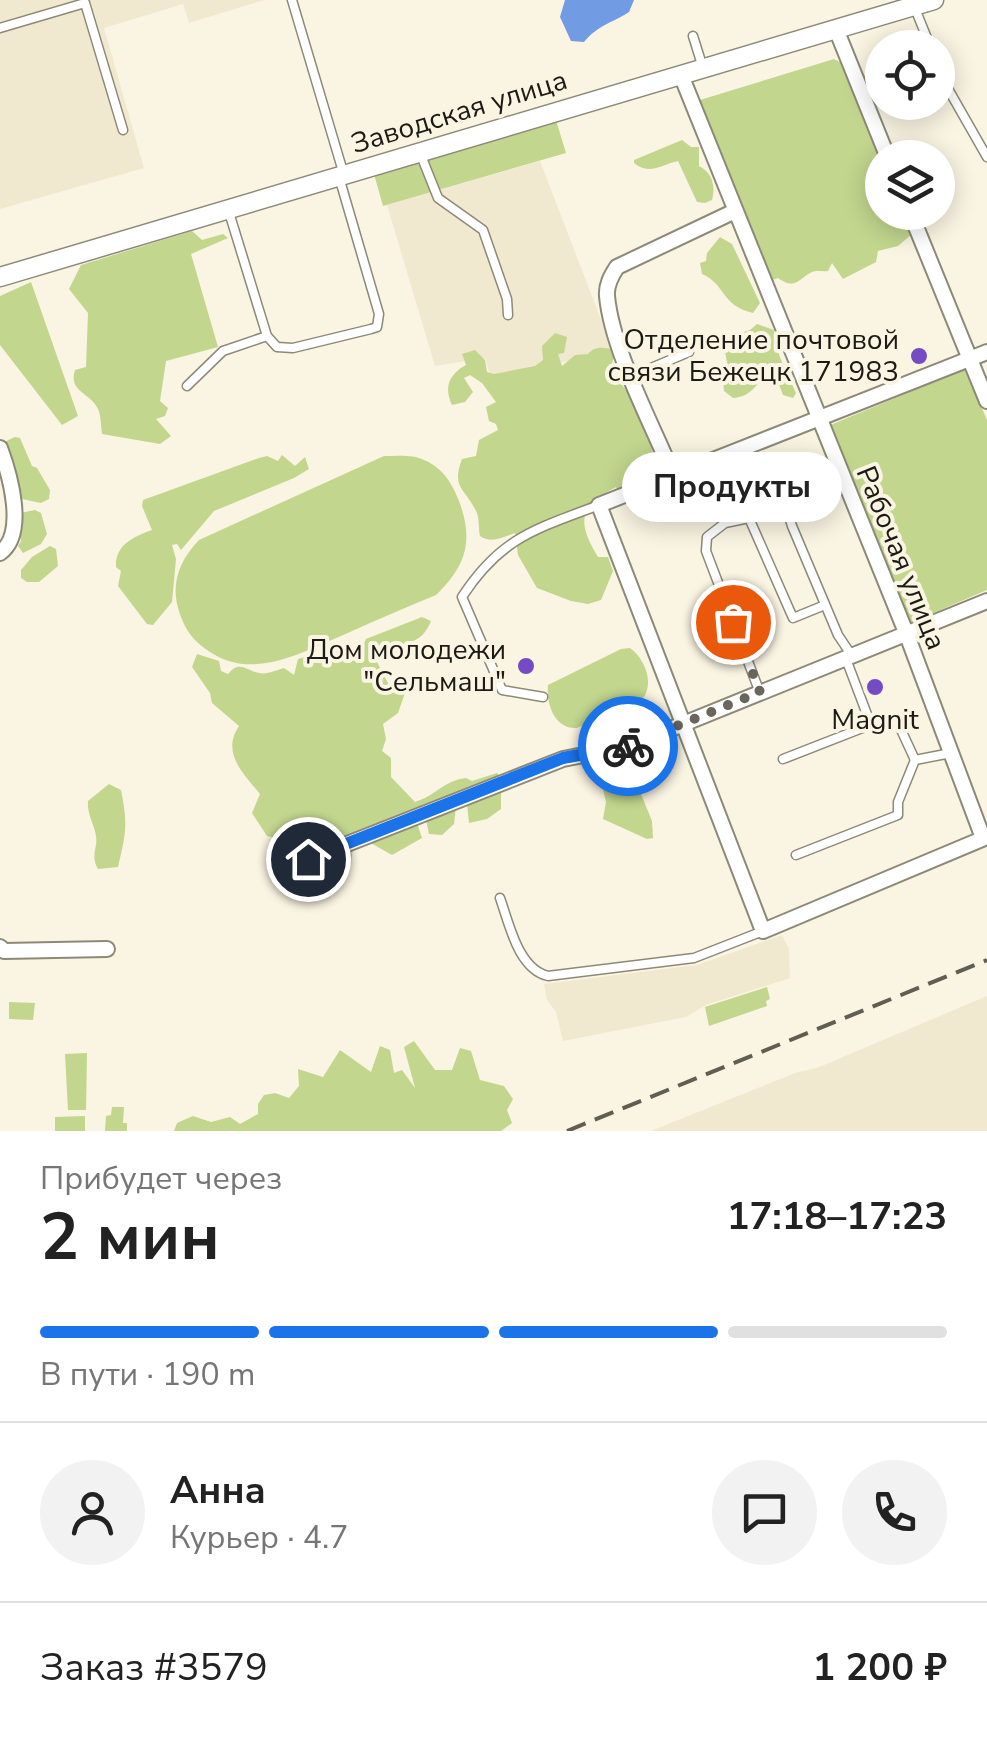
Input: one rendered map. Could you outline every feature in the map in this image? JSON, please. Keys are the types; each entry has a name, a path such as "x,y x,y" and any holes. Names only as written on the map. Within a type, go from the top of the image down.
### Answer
{"street":[{"name":"Заводская улица","path":"0,277 924,2"},
{"path":"836,29 881,140"},
{"name":"Рабочая улица","path":"681,75 985,838"},
{"path":"673,475 619,345 607,297 612,275 617,267 735,211"},
{"path":"917,230 987,401"},
{"path":"985,838 763,932 598,505 987,352"},
{"path":"0,448 11,480 14,536 0,552"},
{"path":"308,859 563,758 624,748 987,601"},
{"path":"0,947 4,951 107,950"}],"lane":[{"path":"228,209 267,336 277,347 293,348 376,327 380,314 292,0"},
{"path":"924,2 928,30"},
{"path":"0,28 85,3 123,130"},
{"path":"694,36 703,68"},
{"path":"955,101 987,157"},
{"path":"420,153 438,198 483,230 507,299 508,315"},
{"path":"187,386 223,351 267,336"},
{"path":"632,376 689,352"},
{"path":"774,470 792,526 849,658 868,717 866,727 782,759"},
{"path":"543,697 502,690 462,597 476,576 518,536 598,505"},
{"path":"760,692 706,552 707,537 725,523 749,518 793,618 825,605"},
{"path":"796,855 898,815 898,802 915,760 898,721"},
{"path":"915,760 952,754"},
{"path":"500,898 524,959 540,975 694,958 763,932"}],"shaded area":[{"path":"0,0 264,0 189,23 183,4 104,28 144,168 0,209"},
{"path":"540,161 613,351 491,378 485,358 435,366 387,205"},
{"path":"782,935 789,949 790,978 706,1005 686,1017 563,1041 556,1012 547,1000 544,984 697,965"},
{"path":"987,996 987,1131 651,1131 795,1073 817,1068"}],"green space":[{"path":"834,59 844,64 874,140 865,140 865,230 910,230 912,234 898,246 878,251 876,262 843,279 832,263 828,271 812,272 797,282 778,278 769,281 698,107 700,100"},
{"path":"556,120 566,153 383,206 374,174"},
{"path":"682,140 691,147 699,147 699,166 713,185 712,200 697,202 678,161 651,169 634,163"},
{"path":"192,231 202,240 223,234 228,238 191,254 218,347 166,361 160,401 168,408 165,416 156,419 171,436 160,444 102,434 98,409 75,383 75,370 86,367 88,313 69,289 81,265"},
{"path":"720,237 732,244 760,303 753,313 734,305 702,274 700,263 706,261 707,253"},
{"path":"31,282 78,416 62,425 0,345 0,296"},
{"path":"757,324 774,330 779,355 796,393 793,398 783,395 778,382 768,374 745,395 733,398 724,391 728,367 724,347 737,334"},
{"path":"555,333 567,337 564,353 558,354 562,366 575,355 597,348 616,350 613,373 632,398 652,446 655,476 620,493 616,487 603,494 585,516 591,545 598,557 608,557 613,571 601,600 588,604 537,588 518,555 515,533 493,540 480,536 477,514 458,476 462,459 476,456 479,440 498,430 489,421 486,407 496,402 482,383 470,375 464,378 473,392 465,402 452,405 448,388 455,373 466,365 462,354 475,350 485,360 487,372 494,374 535,366 543,360 542,346"},
{"path":"965,369 987,420 987,590 910,623 828,426"},
{"path":"20,438 32,466 50,490 49,499 41,503 17,498 3,447 4,442"},
{"path":"282,455 295,466 305,457 309,469 214,511 181,550 177,544 172,545 176,559 172,602 153,625 147,624 118,586 121,571 116,567 122,547 152,530 143,500 259,458 267,456 278,461"},
{"path":"384,456 415,457 431,463 446,477 459,501 466,528 464,552 454,574 436,595 298,654 262,664 227,660 196,641 177,606 176,585 181,566 199,540"},
{"path":"20,513 41,513 47,534 41,544 23,553 18,546"},
{"path":"50,546 56,549 58,566 39,582 21,578 21,570 32,557"},
{"path":"422,617 431,621 423,634 412,642 383,649 376,660 390,687 398,686 405,693 398,713 383,724 386,739 382,751 391,758 391,777 415,802 458,780 472,781 497,773 501,777 501,809 487,819 469,823 467,804 456,806 454,824 442,835 429,834 426,820 417,823 422,838 392,855 369,842 353,848 351,863 319,888 313,871 295,866 284,840 267,836 252,813 260,794 233,754 239,726 212,703 210,693 192,667 197,654 219,661 221,671 228,674 239,667 262,673 284,668 294,675 298,659 314,654 322,658 346,647 360,654 366,639"},
{"path":"630,648 646,670 648,684 644,697 577,728 563,725 550,707 548,685"},
{"path":"620,770 634,777 652,821 653,838 647,839 603,819 606,802 602,785"},
{"path":"109,784 121,790 124,837 118,867 98,869 88,801"},
{"path":"767,987 767,1006 709,1026 705,1007"},
{"path":"9,1002 35,1003 33,1020 9,1019"},
{"path":"414,1041 435,1070 452,1070 460,1048 471,1051 480,1080 504,1086 513,1099 507,1110 512,1123 501,1131 174,1131 177,1123 193,1116 211,1122 230,1117 240,1124 258,1114 258,1104 264,1095 275,1093 289,1098 299,1086 298,1069 323,1077 340,1050 371,1072 380,1046 390,1050 394,1073 402,1070 415,1088 404,1047"},
{"path":"87,1053 86,1110 68,1110 65,1054"},
{"path":"112,1107 124,1107 127,1131 105,1131 106,1116 111,1115"},
{"path":"85,1116 85,1131 55,1131 55,1117"}],"water":[{"path":"565,0 634,0 629,12 584,42 571,41 560,17"}],"railway":[{"path":"567,1131 987,960"}],"way so far":[{"path":"628,746 760,692 733,622"}],"place":[{"name":"Отделение почтовой связи Бежецк 171983","path":"919,356"},
{"name":"Продукты","path":"733,622"},
{"name":"Дом молодежи \"Сельмаш\"","path":"526,666"},
{"name":"Magnit","path":"875,687"}],"route":[{"path":"308,859 563,758 628,746"}]}
